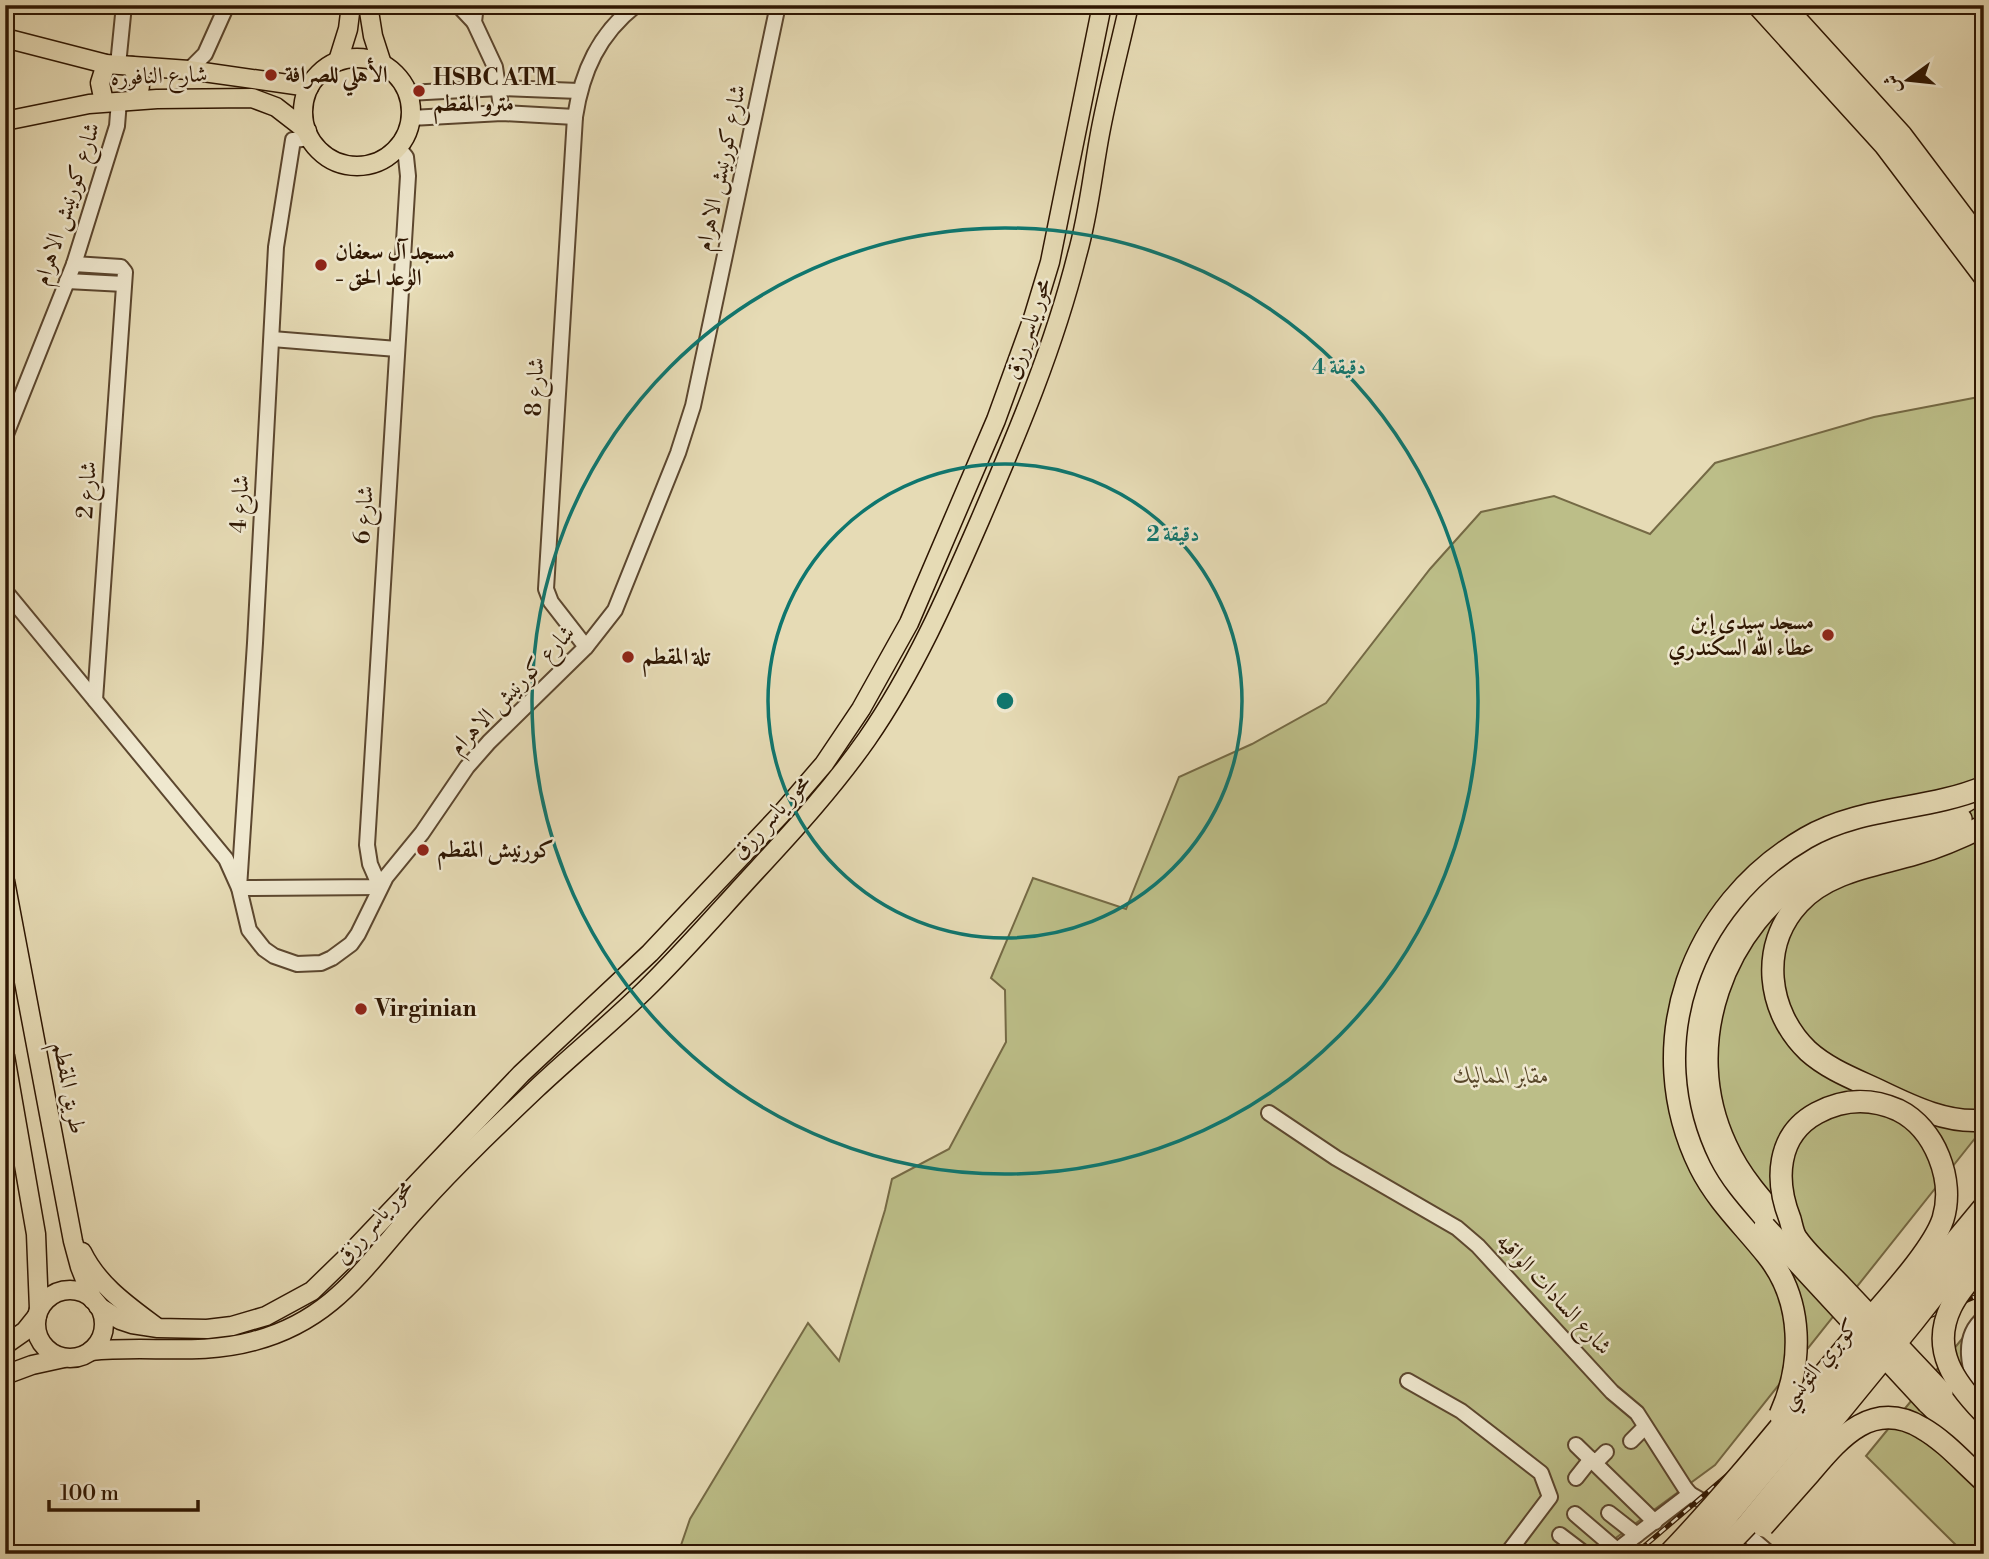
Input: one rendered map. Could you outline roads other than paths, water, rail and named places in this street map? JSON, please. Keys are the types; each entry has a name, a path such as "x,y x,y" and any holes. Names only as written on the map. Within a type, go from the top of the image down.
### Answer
{"highway":[{"path":"1758,5 1885,145 1984,276"},
{"path":"1783,5 1901,135 1984,245"},
{"path":"1984,788 1953,808 1851,837 1805,857 1771,882 1733,926 1712,961 1699,1000 1692,1043 1693,1086 1697,1108 1711,1150 1734,1190 1765,1227 1935,1398 1984,1436"},
{"path":"1763,1445 1789,1394 1796,1363 1796,1326 1779,1273 1721,1201 1702,1171 1687,1136 1677,1099 1674,1061 1676,1026 1688,976 1702,944 1733,899 1758,872 1791,848 1842,822 1984,788"},
{"path":"1984,807 1926,834 1845,855 1805,876 1779,897 1755,923 1736,950 1722,979 1712,1010 1707,1044 1707,1075 1715,1118 1745,1179 1984,1458"},
{"path":"1984,826 1925,851 1851,872 1818,888 1799,904 1786,921 1777,942 1772,966 1774,991 1781,1015 1810,1053 1836,1070 1898,1100 1948,1118 1984,1120"},
{"path":"1669,1554 1899,1284 1939,1228 1945,1207 1946,1185 1938,1155 1929,1138 1902,1112 1867,1101 1830,1106 1813,1115 1788,1142 1780,1171 1782,1197 1796,1238"},
{"name":"كوبري التونسي","path":"1694,1554 1984,1207"},
{"name":"كوبري التونسي","path":"1719,1554 1747,1525 1984,1232"},
{"path":"1984,1263 1951,1307 1944,1337 1945,1353 1957,1383 1984,1413"},
{"path":"1739,1554 1836,1442 1860,1425 1875,1420 1890,1419 1920,1426 1933,1434 1984,1481"}],"main road":[{"path":"338,61 348,29 351,5"},
{"path":"368,5 373,36 382,64"},
{"name":"محور ياسر رزق","path":"96,1303 108,1313 132,1324 158,1328 207,1329 249,1322 289,1305 325,1279 512,1083 650,953 781,814 843,737 878,681 923,593 996,420 1033,318 1050,262 1102,5"},
{"name":"محور ياسر رزق","path":"91,1351 124,1348 205,1350 236,1346 282,1332 326,1307 351,1286 401,1225 442,1182 538,1087 667,968 793,831 844,770 889,705 928,636 1027,409 1077,256 1106,105 1129,5"},
{"name":"شارع النافوره","path":"5,38 119,65 189,70 309,88"},
{"path":"365,58 382,64 400,79 408,93 411,118 408,128 398,147 382,160 352,166 332,160 316,147 309,135 304,105 309,88 324,69 338,61 365,58"},
{"path":"119,65 139,79 140,86 120,101 100,83 119,65"},
{"name":"شارع النافوره","path":"5,121 120,101 252,99 276,107 309,135"},
{"name":"طريق المقطم","path":"5,881 70,1228 80,1267 96,1303"},
{"path":"5,1056 36,1234 40,1272 36,1330 41,1343 51,1353 64,1358"},
{"path":"70,1228 103,1283 125,1304 158,1328"},
{"path":"5,1345 25,1331 48,1298 63,1291 79,1292 96,1303 103,1319 102,1333 91,1351 78,1357 32,1365 5,1375"}],"street":[{"path":"119,65 124,5"},
{"path":"189,70 205,54 227,5"},
{"path":"458,5 474,22 491,57 500,88 502,113"},
{"path":"474,22 475,5"},
{"path":"411,118 502,113 575,117 579,91 593,54 604,37 636,5"},
{"name":"شارع كورنيش الاهرام","path":"5,591 226,859 239,888 245,919 256,941 274,956 297,964 332,958 351,944 380,887 422,833 457,781 478,755 586,647 606,623 622,597 687,430 778,5"},
{"path":"408,93 500,88 579,91"},
{"name":"شارع كورنيش الاهرام","path":"5,437 74,264 119,120 120,101"},
{"name":"شارع 8","path":"575,117 546,589 551,602 586,647"},
{"name":"شارع 4","path":"239,888 276,247 288,157 293,141 309,135"},
{"name":"شارع 6","path":"380,887 370,863 367,845 408,176 406,157 398,147"},
{"path":"67,281 124,284 125,272 121,267 74,264"},
{"name":"شارع 2","path":"95,700 124,284"},
{"path":"272,339 397,349"},
{"path":"239,888 380,887"},
{"name":"شارع السادات الواقيه","path":"1269,1112 1320,1148 1457,1228 1478,1246 1612,1392 1637,1413 1666,1462 1690,1494 1718,1510 1766,1552"},
{"path":"1982,1319 1972,1334 1969,1359 1973,1377 1984,1392"},
{"path":"1408,1381 1461,1411 1541,1473 1550,1497 1507,1554"},
{"path":"1631,1441 1645,1427"},
{"path":"1576,1445 1655,1522"},
{"path":"1576,1478 1606,1452"},
{"path":"1575,1514 1615,1552 1690,1494"},
{"path":"1609,1513 1637,1535"},
{"path":"1560,1535 1586,1554"}],"railway":[{"path":"1635,1554 1730,1473 1831,1358 1984,1293"}],"place":[{"name":"الأهلي للصرافة","path":"271,75"},
{"name":"HSBC ATM مترو المقطم","path":"419,91"},
{"name":"مسجد آل سعفان - الوعد الحق","path":"321,265"},
{"name":"مسجد سيدى إبن عطاء الله السكندري","path":"1828,635"},
{"name":"تلة المقطم","path":"628,657"},
{"name":"كورنيش المقطم","path":"423,850"},
{"name":"Virginian","path":"361,1009"}],"park label":[{"name":"مقابر المماليك","path":"1501,1076"}]}
